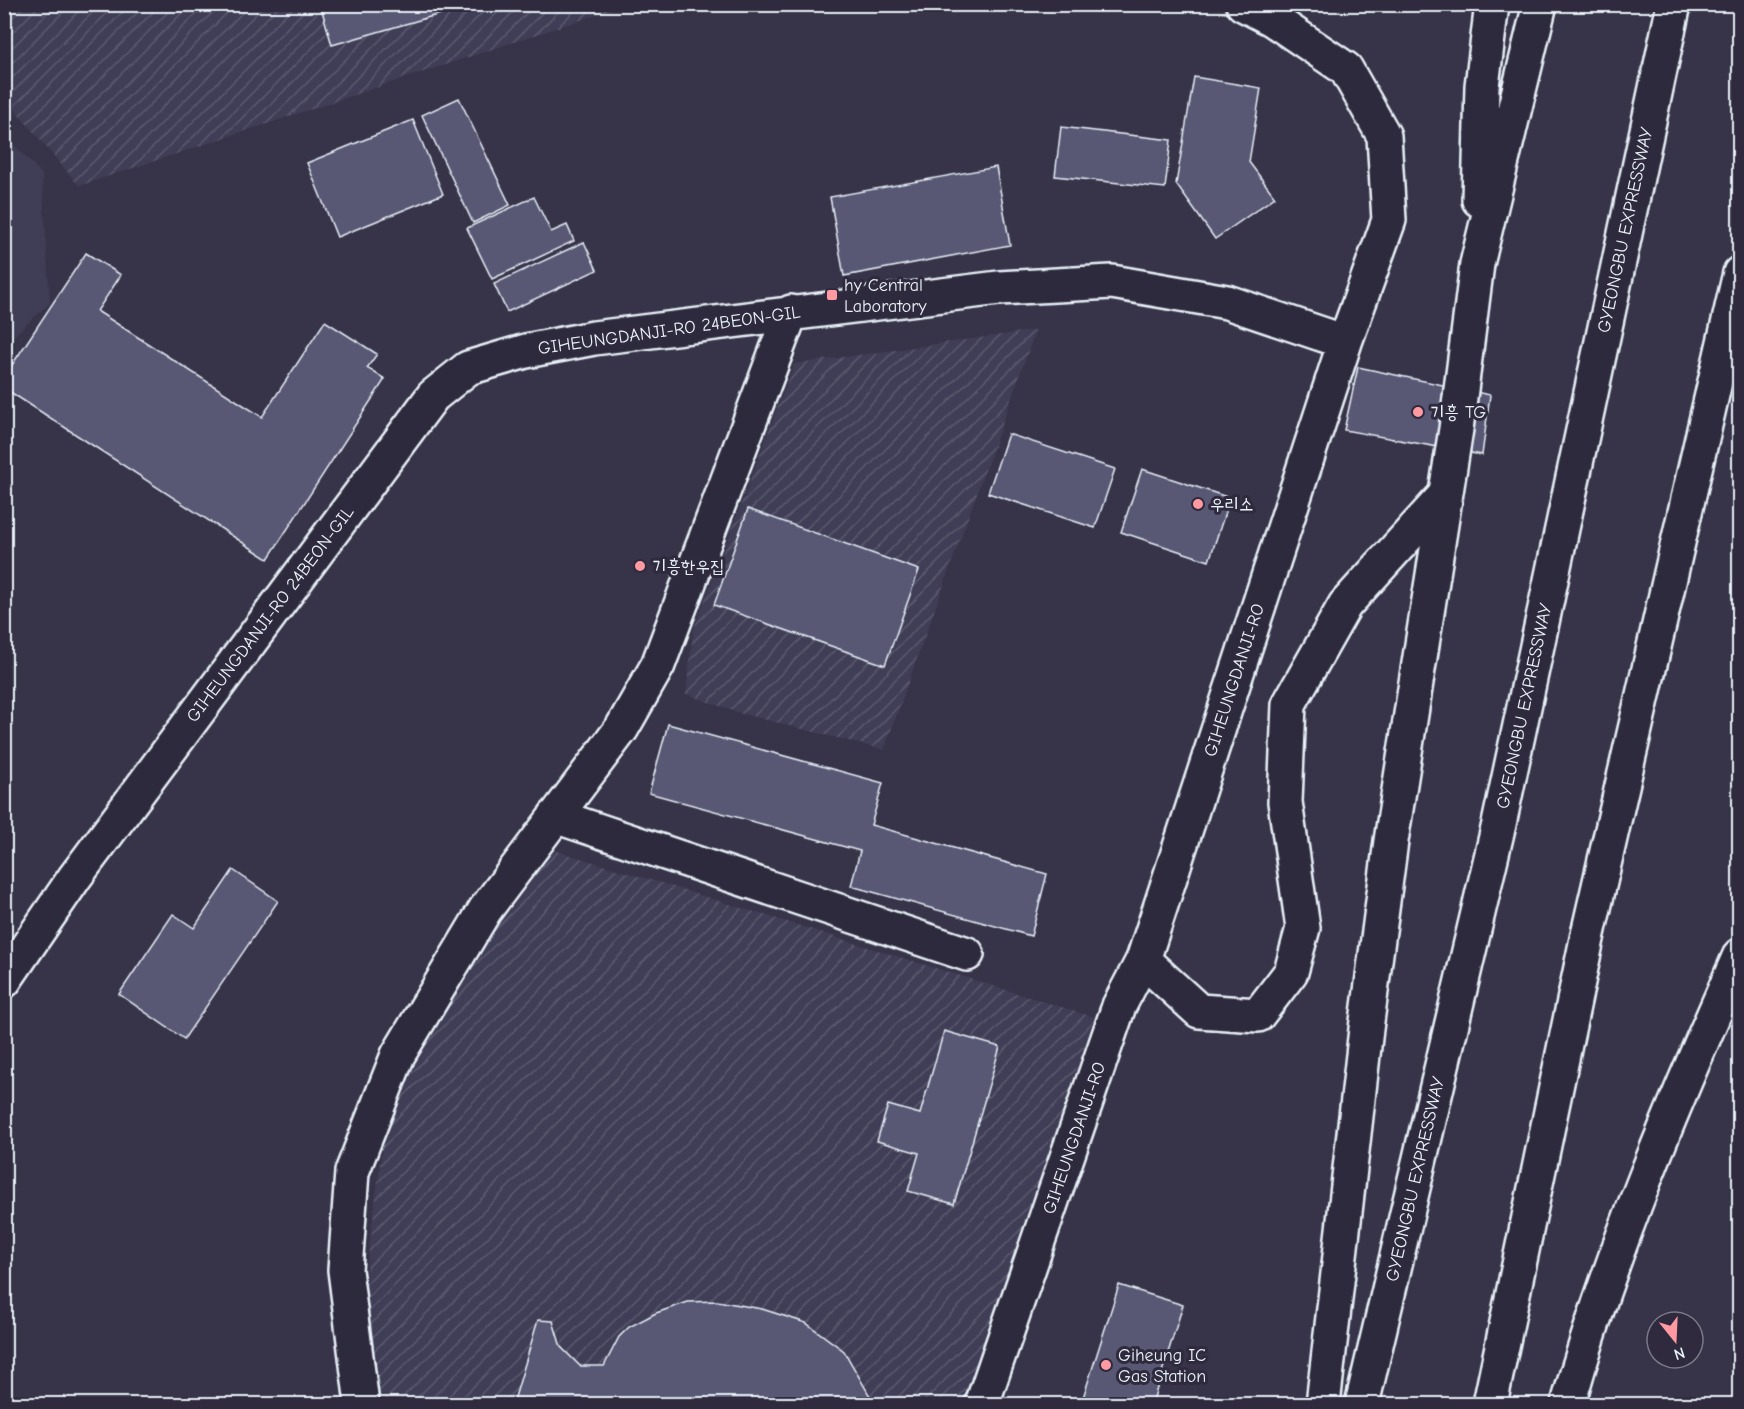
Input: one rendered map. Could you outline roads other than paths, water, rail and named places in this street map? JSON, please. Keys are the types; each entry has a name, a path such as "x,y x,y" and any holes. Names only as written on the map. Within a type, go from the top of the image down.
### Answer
{"main road":[{"name":"GIHEUNGDANJI-RO","path":"982,1404 1119,1006 1143,960 1345,342 1389,220 1384,136 1346,69 1272,19 1244,4"},
{"path":"1323,1404 1366,1029 1389,852 1456,429 1477,264 1482,86 1492,4"},
{"path":"1477,264 1540,4"},
{"name":"GYEONGBU EXPRESSWAY","path":"1362,1404 1501,812 1674,4"},
{"path":"1490,1404 1588,934 1740,273"},
{"name":"GIHEUNGDANJI-RO 24BEON-GIL","path":"4,981 75,877 433,396 468,368 526,351 594,338 999,288 1112,282 1227,302 1345,342"},
{"path":"362,1404 345,1270 352,1172 398,1055 485,910 622,728 658,665 791,312"},
{"path":"1143,960 1199,1011 1258,1015 1291,972 1303,928 1285,802 1290,704 1345,605 1445,495"},
{"path":"555,816 967,954"},
{"path":"1568,1404 1583,1350 1631,1216 1740,955"}],"place":[{"name":"hy Central Laboratory","path":"832,295"},
{"name":"기흥 TG","path":"1418,412"},
{"name":"우리소","path":"1198,504"},
{"name":"기흥한우집","path":"640,566"},
{"name":"Giheung IC Gas Station","path":"1106,1365"}]}
